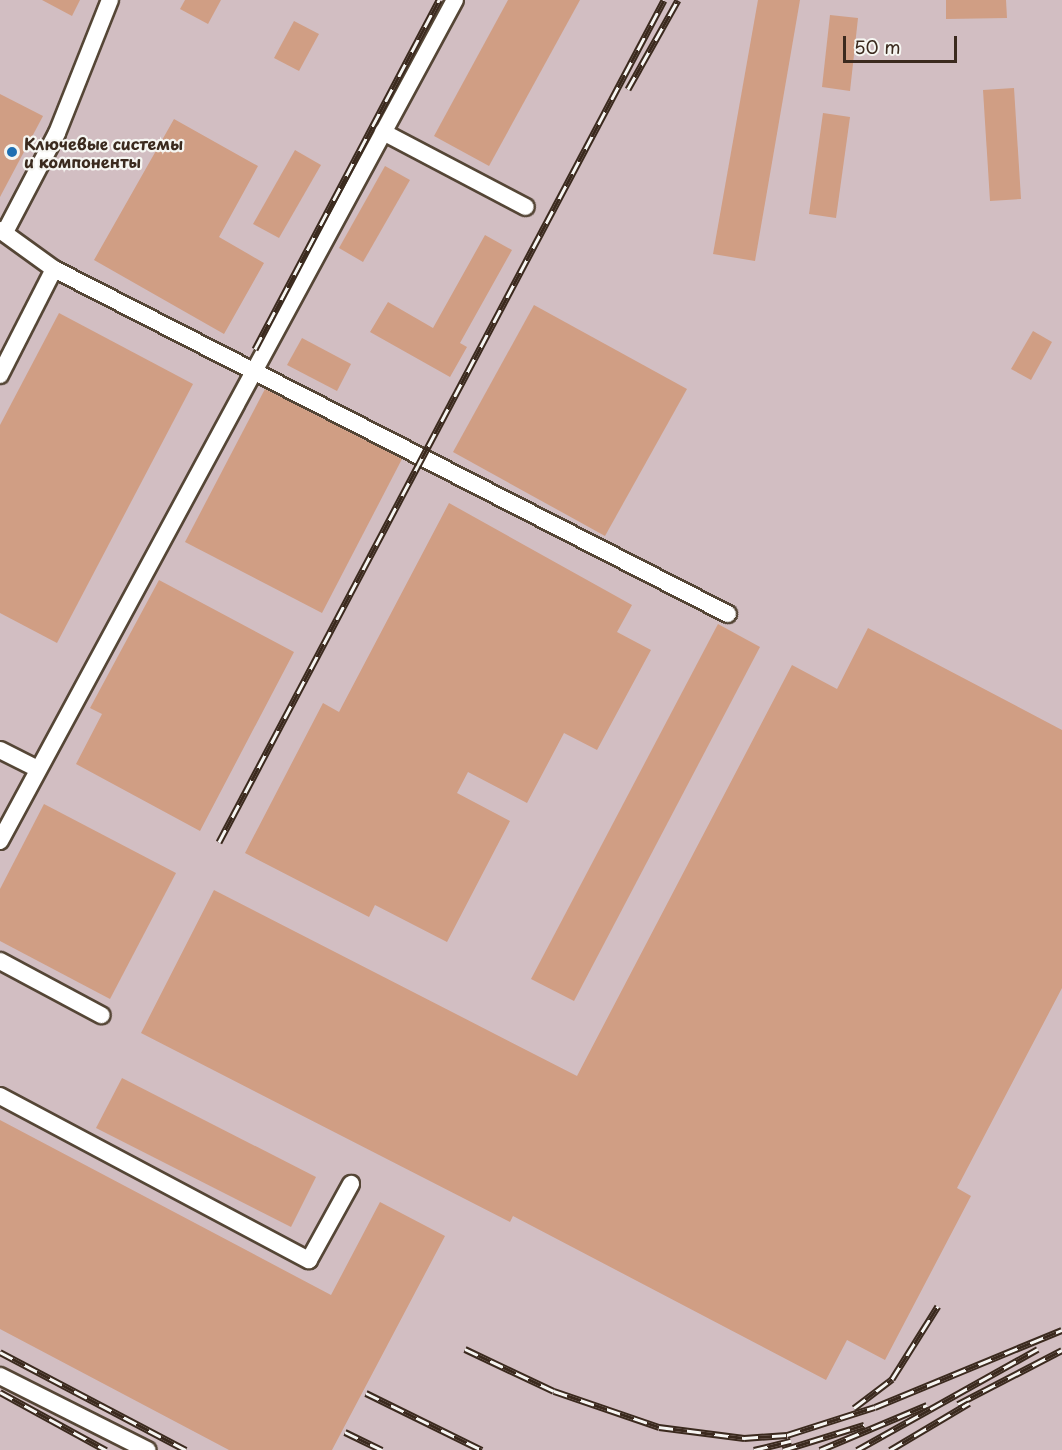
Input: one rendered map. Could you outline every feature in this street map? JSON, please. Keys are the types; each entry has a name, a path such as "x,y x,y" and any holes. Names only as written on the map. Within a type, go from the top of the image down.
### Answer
{"lane":[{"path":"110,0 57,133 2,231 54,269 728,614"},
{"path":"0,841 454,0"},
{"path":"384,132 526,207"},
{"path":"0,375 54,269"},
{"path":"0,750 38,769"},
{"path":"0,961 101,1015"},
{"path":"0,1096 309,1260 351,1184"},
{"path":"0,1376 147,1450"}],"shaded area":[{"path":"0,0 1062,0 1062,1450 0,1450"}],"building":[{"path":"42,0 80,0 72,16"},
{"path":"185,0 221,0 208,24 180,9"},
{"path":"508,0 580,0 489,166 434,136"},
{"path":"758,0 800,0 755,261 713,254"},
{"path":"946,0 1006,0 1007,18 946,19"},
{"path":"830,15 858,18 850,91 822,87"},
{"path":"294,21 319,34 299,71 274,58"},
{"path":"1014,88 1021,199 990,201 983,90"},
{"name":"Ключевые системы и компоненты","path":"0,94 43,116 0,197"},
{"path":"823,113 850,117 836,218 809,214"},
{"path":"174,119 258,166 219,237 264,263 224,334 94,260"},
{"path":"295,150 321,165 279,238 253,224"},
{"path":"385,166 410,180 363,262 339,248"},
{"path":"485,235 512,250 460,343 467,347 450,377 370,332 388,302 433,328"},
{"path":"534,305 687,389 605,536 453,452"},
{"path":"59,313 193,384 57,643 0,613 0,425"},
{"path":"1033,331 1052,342 1031,380 1011,369"},
{"path":"302,338 351,364 337,391 287,365"},
{"path":"265,389 402,459 322,613 185,542"},
{"path":"449,503 632,605 617,632 651,650 597,750 564,733 527,803 468,772 457,793 510,821 447,942 375,905 369,917 245,853 323,703 339,712"},
{"path":"159,580 294,652 200,831 76,764 102,714 90,708"},
{"path":"718,624 760,647 574,1001 531,979"},
{"path":"868,628 1062,730 1062,988 957,1188 971,1196 885,1360 847,1340 826,1380 513,1216 510,1222 141,1033 214,890 577,1076 792,665 837,689"},
{"path":"44,804 176,873 110,999 0,941 0,889"},
{"path":"122,1078 316,1177 291,1227 96,1128"},
{"path":"0,1120 331,1295 380,1202 445,1236 332,1450 229,1450 0,1329"}],"railway":[{"path":"255,349 439,0"},
{"path":"219,842 664,0"},
{"path":"628,89 678,0"},
{"path":"854,1408 892,1379 938,1306"},
{"path":"465,1349 554,1391 659,1427 744,1438 787,1435 875,1407 1062,1330"},
{"path":"857,1450 1038,1349"},
{"path":"958,1404 1062,1350"},
{"path":"0,1352 186,1450"},
{"path":"0,1392 106,1450"},
{"path":"366,1393 482,1450"},
{"path":"890,1450 969,1403"},
{"path":"820,1450 927,1405"},
{"path":"783,1450 864,1425"},
{"path":"345,1432 382,1450"},
{"path":"754,1450 791,1441"}],"place":[{"name":"Ключевые системы и компоненты","path":"12,152"}]}
